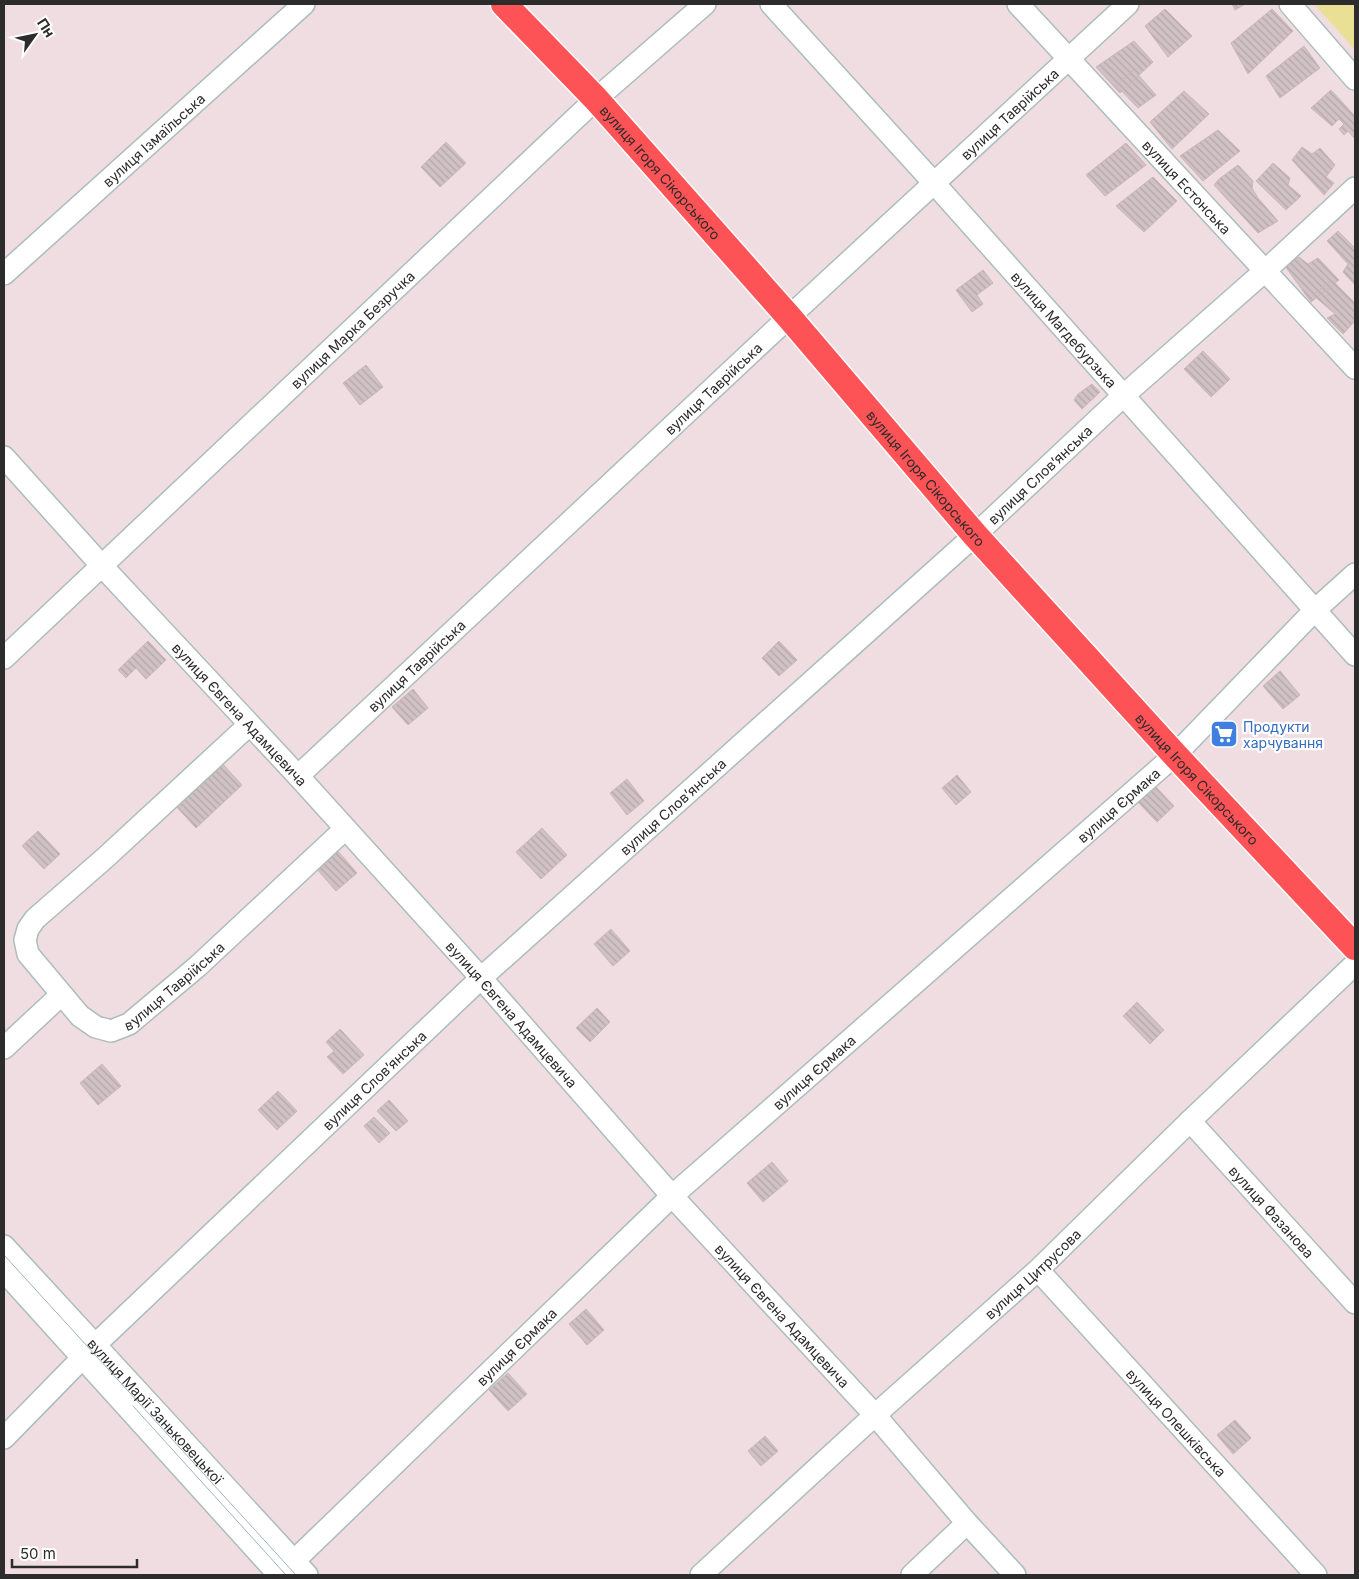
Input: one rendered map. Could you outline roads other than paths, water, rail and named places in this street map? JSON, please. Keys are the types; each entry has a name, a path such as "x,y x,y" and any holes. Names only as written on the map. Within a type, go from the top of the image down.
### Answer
{"main road":[{"name":"вулиця Ігоря Сікорського","path":"504,4 596,99 789,317 974,535 1175,755 1355,947"}],"street":[{"name":"вулиця Ізмаїльська","path":"4,274 304,4"},
{"name":"вулиця Марка Безручка","path":"4,658 596,99 705,4"},
{"name":"вулиця Магдебурзька","path":"771,4 934,183 1355,655"},
{"name":"вулиця Естонська","path":"1018,4 1355,368"},
{"name":"вулиця Таврійська","path":"298,776 789,317 1128,4"},
{"path":"1290,4 1355,80"},
{"name":"вулиця Слов’янська","path":"4,1438 89,1351 481,978 974,535 1123,396 1266,270 1355,188"},
{"name":"вулиця Євгена Адамцевича","path":"4,457 481,978 672,1196 875,1415 967,1523 1015,1575"},
{"name":"вулиця Єрмака","path":"287,1572 672,1196 1175,755 1315,610 1355,574"},
{"name":"вулиця Таврійська","path":"250,725 105,858 35,919 28,929 25,940 28,954 80,1016 96,1028 111,1031 129,1024 198,966 345,829"},
{"name":"вулиця Цитрусова","path":"701,1575 875,1415 1038,1270 1190,1121 1355,964"},
{"path":"4,1048 61,995"},
{"name":"вулиця Фазанова","path":"1190,1121 1355,1303"},
{"name":"вулиця Марії Заньковецької","path":"4,1246 89,1351"},
{"name":"вулиця Олешківська","path":"1038,1270 1316,1575"},
{"name":"вулиця Марії Заньковецької","path":"4,1271 194,1454 287,1572"},
{"path":"912,1575 967,1523"}],"tram line":[{"path":"4,1255 296,1575"},
{"path":"133,1406 286,1575"}],"place":[{"name":"Продукти харчування","path":"1224,734"}]}
